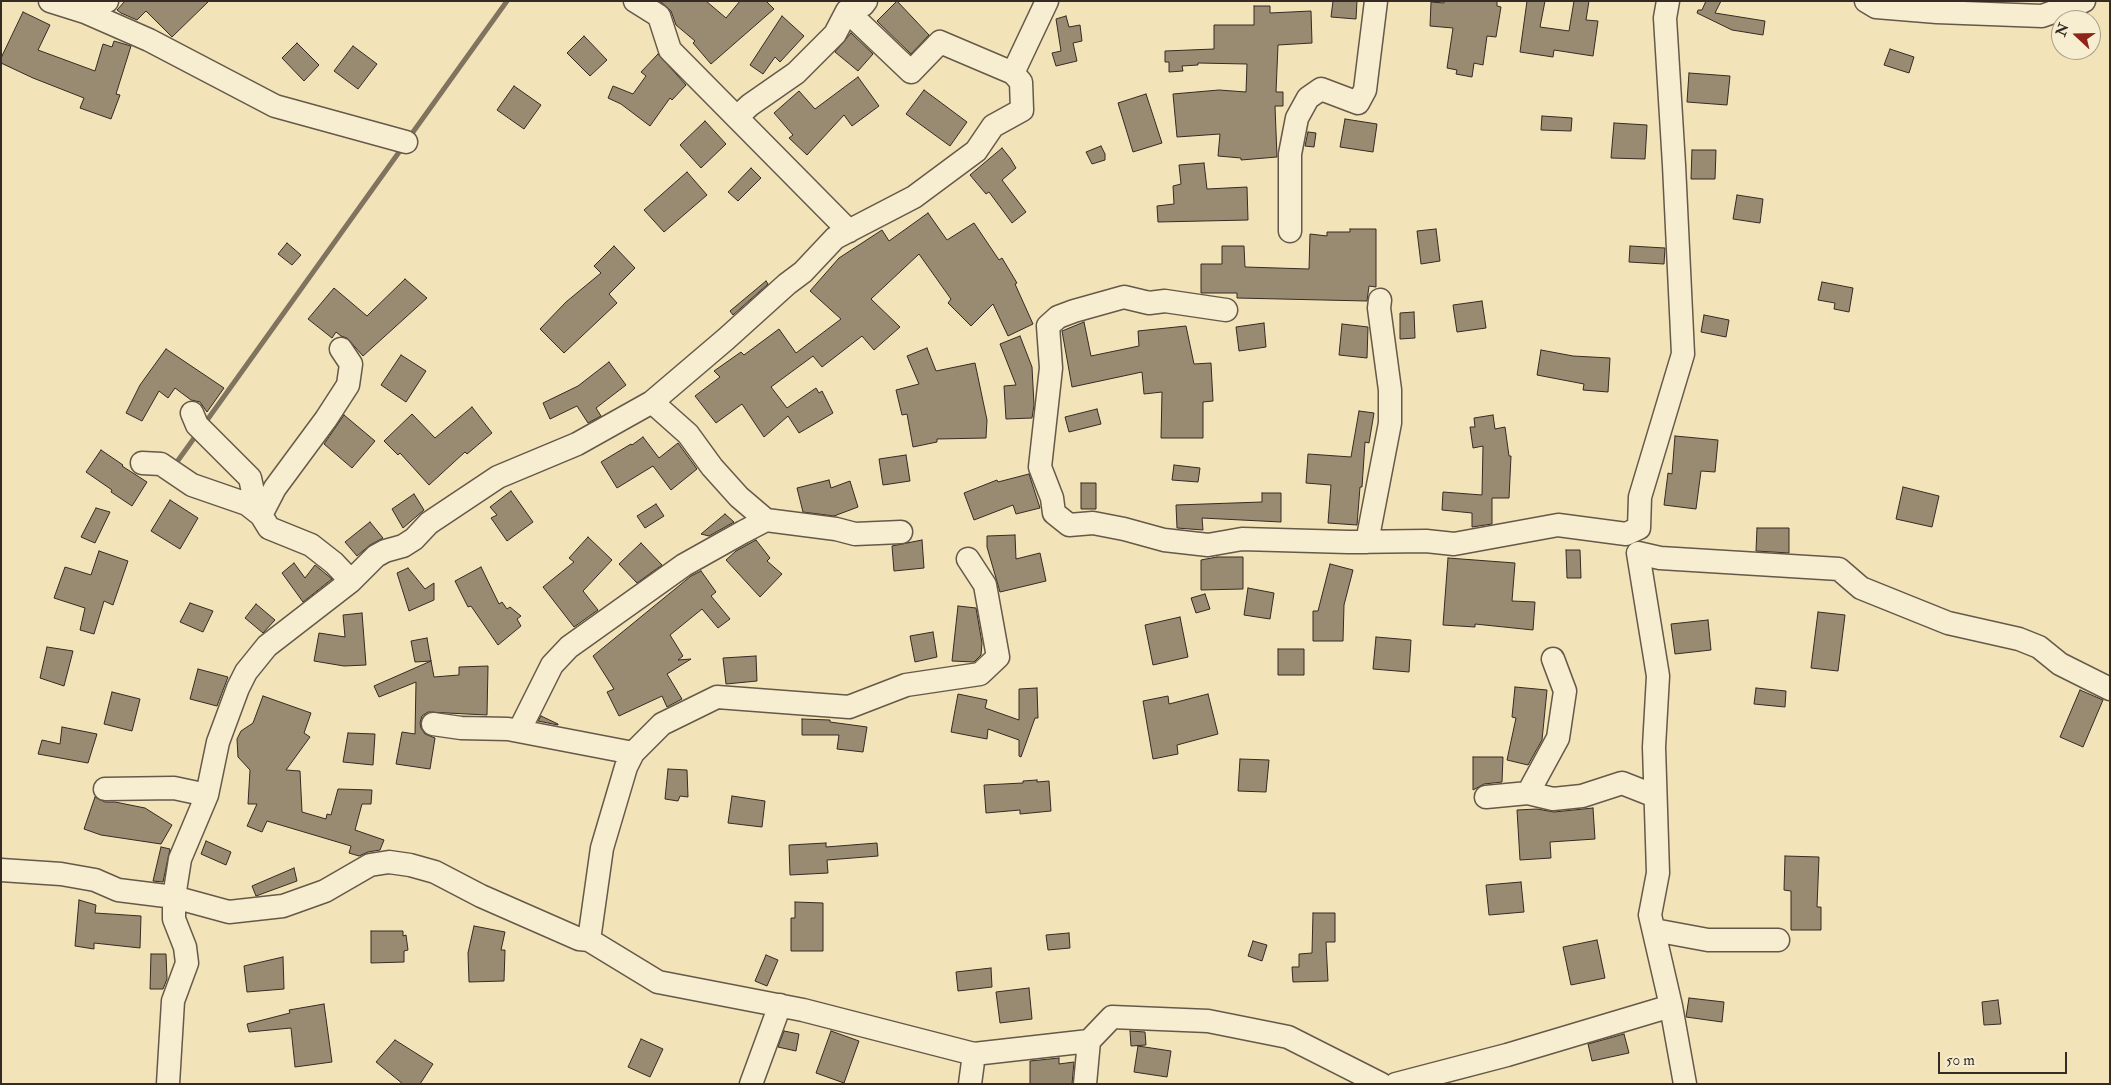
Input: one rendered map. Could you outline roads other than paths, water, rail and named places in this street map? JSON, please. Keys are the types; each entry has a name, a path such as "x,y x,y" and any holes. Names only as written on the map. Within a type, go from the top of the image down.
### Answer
{"street":[{"path":"50,1 84,12 149,40 275,106 406,142"},
{"path":"84,12 107,1"},
{"path":"635,1 659,16 670,50 849,231"},
{"path":"1013,73 1047,1"},
{"path":"1290,231 1290,154 1297,118 1308,98 1321,89 1358,103 1365,90 1376,1"},
{"path":"1226,310 1165,301 1149,303 1124,297 1058,317 1048,326 1051,368 1040,467 1052,498 1054,513 1070,526 1094,523 1164,540 1208,545 1242,539 1367,542 1426,541 1454,544 1558,526 1626,534 1638,528 1640,497 1683,354 1674,166 1664,18 1668,1"},
{"path":"1866,1 1876,7 1928,12 2042,16 2084,1"},
{"path":"168,1084 173,1001 187,963 185,947 174,919 174,897 180,859 206,795 218,742 238,688 246,672 267,646 351,581 376,556 385,551 403,546 429,523 498,477 577,444 652,402 803,272 835,238 914,197 976,151 993,126 1022,110 1021,82 1013,73 940,42 911,72 856,6 835,34 796,73 750,105 737,117"},
{"path":"1367,542 1390,423 1390,390 1379,308 1380,300"},
{"path":"254,509 274,488 326,419 348,385 351,364 341,349"},
{"path":"652,402 688,434 712,467 739,496 766,520 836,529 855,534 901,532"},
{"path":"192,413 197,425 250,478 254,509"},
{"path":"142,463 161,464 192,485 254,509 270,528 311,545 334,563 351,581"},
{"path":"519,731 552,665 569,647 684,565 766,520"},
{"path":"1626,534 1638,552 1658,676 1654,747 1658,873 1650,914 1671,1006 1685,1084"},
{"path":"1638,552 1660,558 1839,569 1861,588 1948,623 2018,639 2039,647 2060,664 2110,689"},
{"path":"589,940 602,848 626,766 633,753 662,724 718,697 849,707 906,685 980,674 998,657 986,585 968,559"},
{"path":"1528,793 1558,738 1565,691 1553,659"},
{"path":"433,724 461,728 508,729 633,753"},
{"path":"1486,797 1528,793 1554,799 1582,796 1622,782 1656,796"},
{"path":"104,789 174,788 206,795"},
{"path":"1,870 61,874 95,880 118,890 174,897 230,912 283,906 325,891 370,865 389,862 410,865 435,872 480,896 579,939 589,940 658,982 780,1005 974,1054 1089,1041"},
{"path":"1654,930 1708,940 1778,940"},
{"path":"751,1084 780,1005"},
{"path":"1396,1084 1507,1055 1671,1006"},
{"path":"1085,1084 1089,1041 1112,1017 1208,1022 1288,1037 1380,1084"},
{"path":"970,1084 974,1054"}],"waterway":[{"path":"408,139 507,1"},
{"path":"205,423 402,148"},
{"path":"174,466 197,434"}]}
